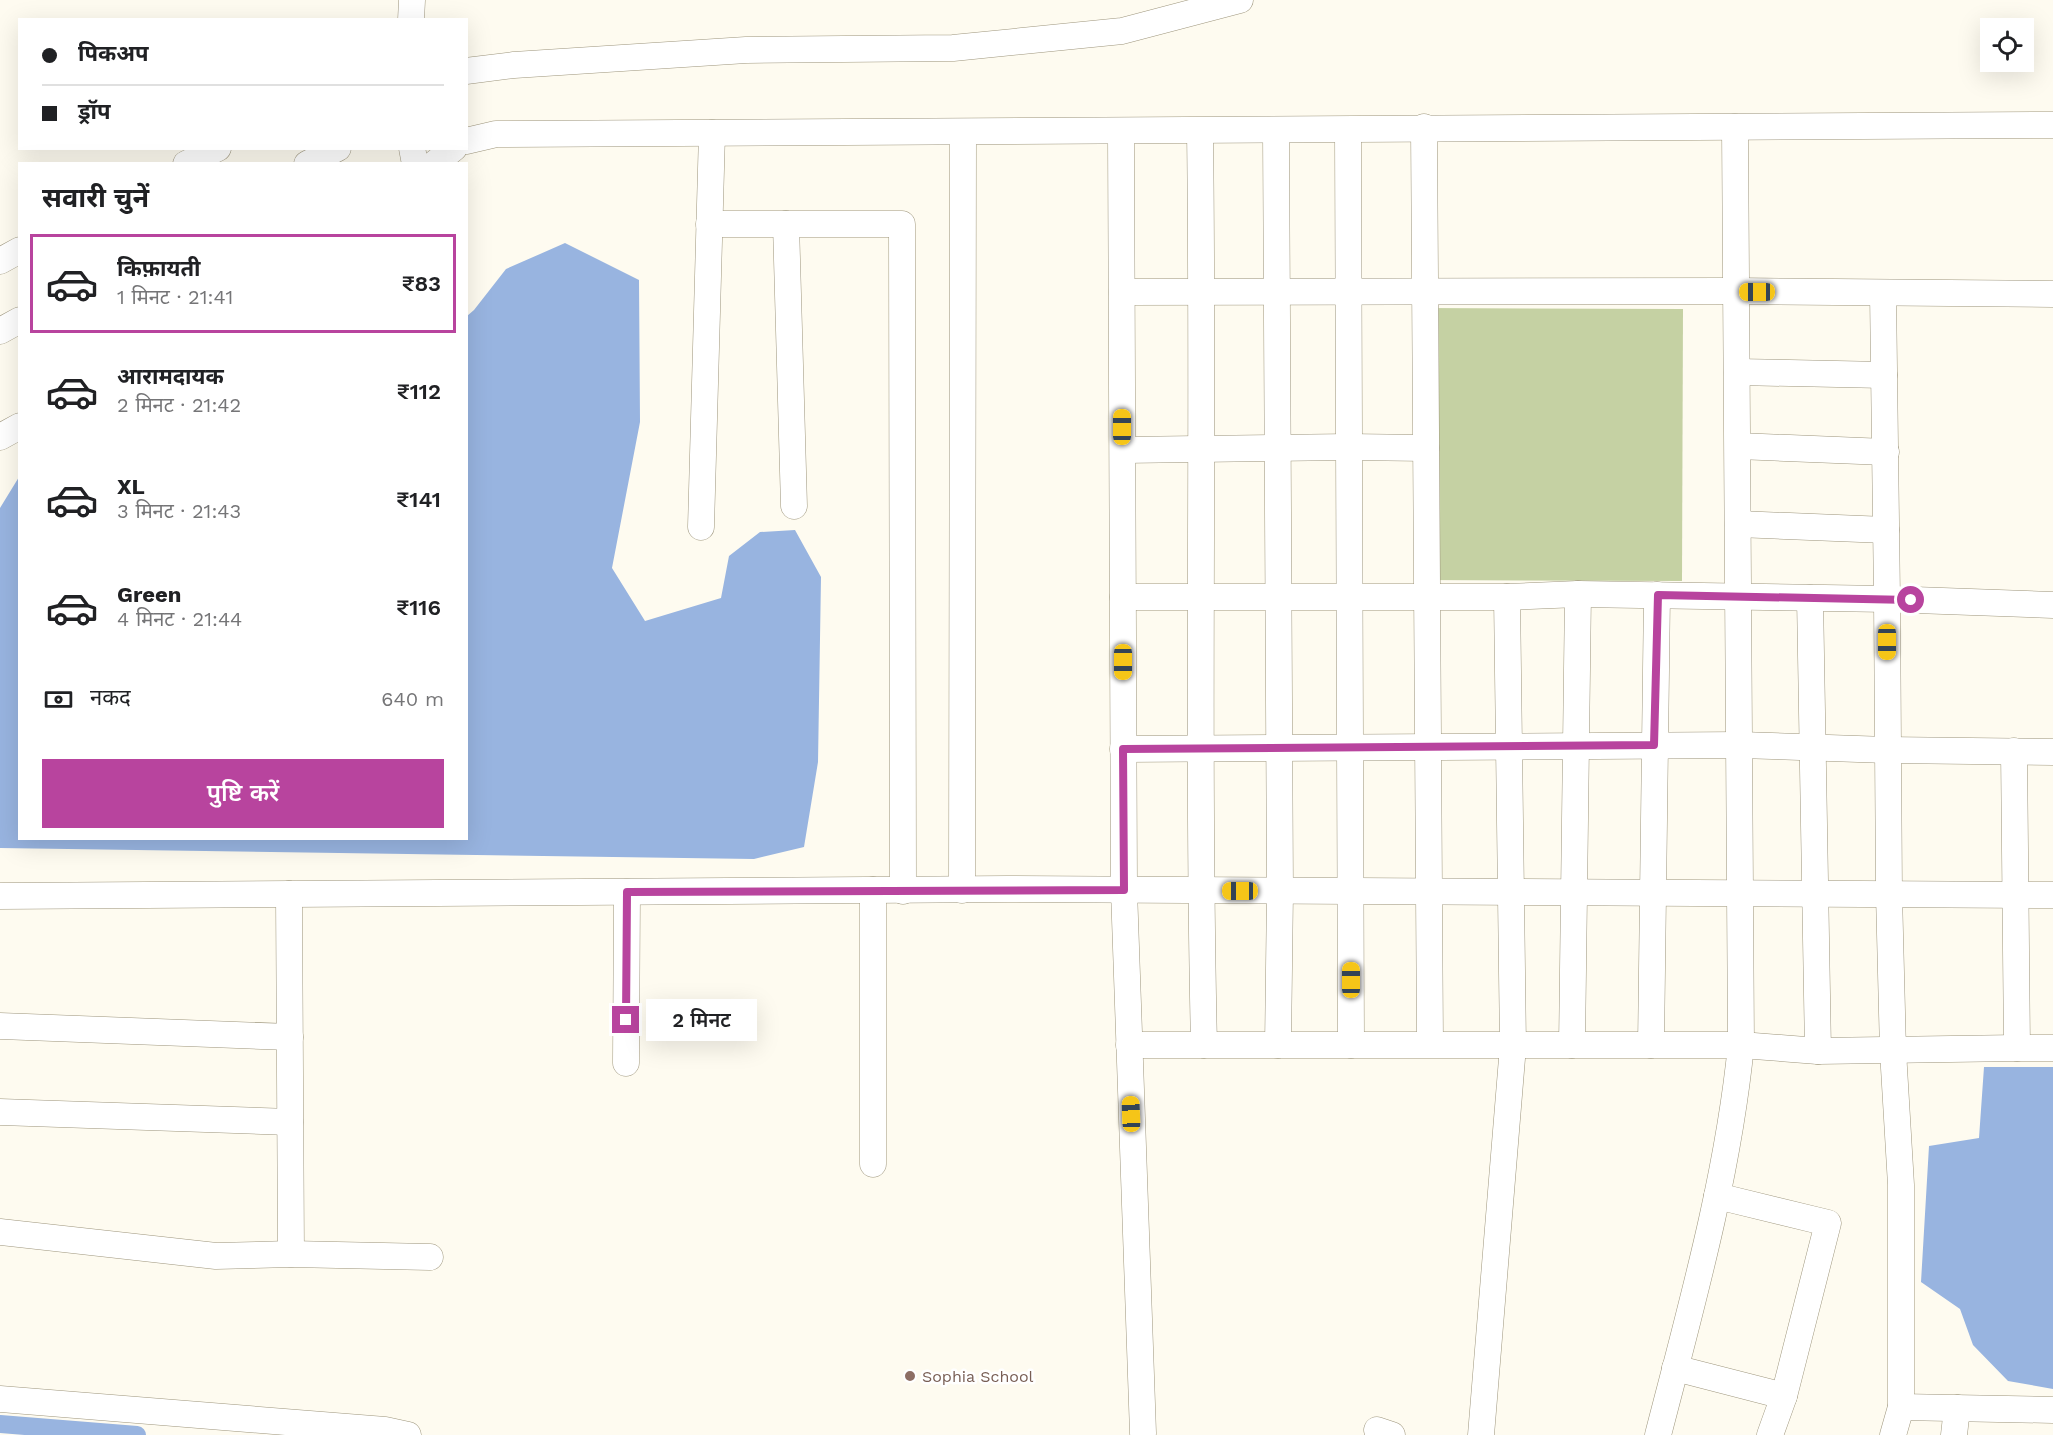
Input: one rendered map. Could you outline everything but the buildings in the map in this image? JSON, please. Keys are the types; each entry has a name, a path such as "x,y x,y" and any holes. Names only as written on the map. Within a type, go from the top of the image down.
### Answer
{"street":[{"path":"411,18 412,0"},
{"path":"468,71 514,65 746,50 953,48 1122,32 1240,0"},
{"path":"468,141 496,134 2053,125"},
{"path":"1424,127 1430,1044"},
{"path":"1658,1435 1717,1196 1737,1090 1742,1045 1735,127"},
{"path":"1276,130 1280,747 1278,1045"},
{"path":"1348,130 1352,1045"},
{"path":"1200,131 1202,291 1200,891 1204,1045"},
{"path":"962,890 963,132"},
{"path":"1121,132 1124,890 1143,1433"},
{"path":"700,527 712,133"},
{"path":"190,162 214,150"},
{"path":"311,162 334,150"},
{"path":"436,162 452,150"},
{"path":"709,224 902,224 903,891"},
{"path":"786,224 794,506"},
{"path":"0,261 18,251"},
{"path":"1122,292 1737,291 2053,294"},
{"path":"1883,292 1888,894 1893,1051 1901,1185 1901,1407 1893,1435"},
{"path":"0,332 18,321"},
{"path":"1737,372 1884,375"},
{"path":"0,437 18,427"},
{"path":"1737,446 1886,452"},
{"path":"1122,450 1426,448"},
{"path":"1738,524 1886,530"},
{"path":"1123,597 1507,597 1578,594 1887,599 2053,605"},
{"path":"1572,1045 1578,594"},
{"path":"1651,1045 1658,595"},
{"path":"1481,1435 1513,1046 1507,597"},
{"path":"1810,598 1818,1051"},
{"path":"1123,749 1740,744 1887,750 2053,752"},
{"path":"2014,751 2017,1048"},
{"path":"873,890 873,1164"},
{"path":"0,896 873,890 2053,895"},
{"path":"626,1063 627,892"},
{"path":"289,894 291,1254"},
{"path":"0,1026 290,1037"},
{"path":"1129,1045 1742,1045 1818,1051 2053,1048"},
{"path":"0,1112 290,1122"},
{"path":"1717,1196 1828,1223 1784,1396 1770,1435"},
{"path":"0,1232 216,1256 291,1254 430,1257"},
{"path":"1675,1368 1784,1396"},
{"path":"0,1399 373,1430 408,1435"},
{"path":"1901,1407 2053,1410"},
{"path":"1954,1435 1957,1408"}],"green space":[{"path":"1423,308 1683,309 1682,581 1422,580"}],"water":[{"path":"565,243 639,280 640,422 612,568 645,621 721,598 729,556 760,532 795,530 821,577 818,762 804,847 754,859 0,848 0,508 18,479 18,840 468,840 468,315 506,269"},
{"path":"1984,1067 2053,1067 2053,1389 2008,1381 1973,1345 1960,1309 1921,1282 1929,1146 1979,1138"}],"waterway":[{"path":"0,1424 137,1435"}],"place":[{"name":"Sophia School","path":"910,1376"}],"route":[{"path":"626,1020 627,892 1124,890 1123,749 1654,745 1658,595 1911,600"}]}
